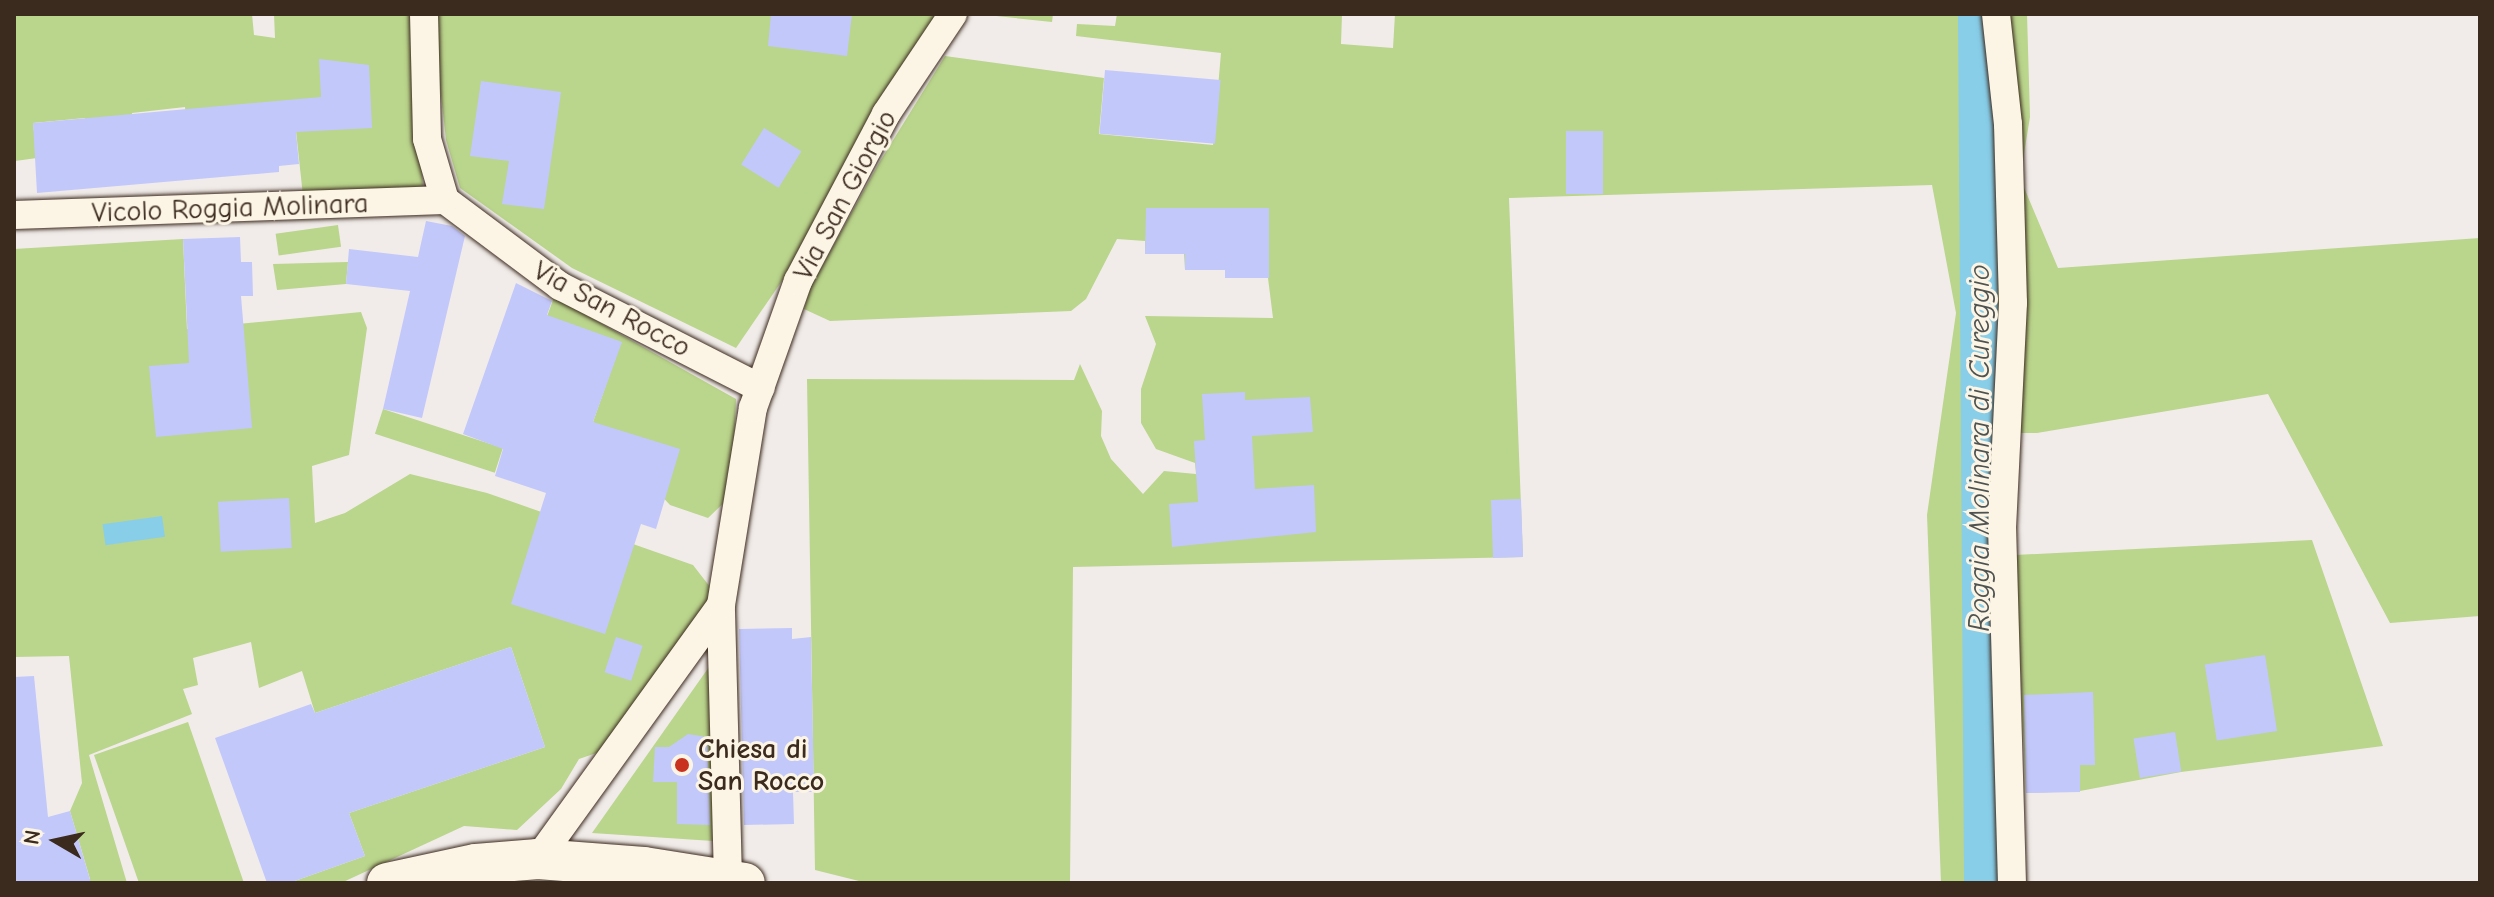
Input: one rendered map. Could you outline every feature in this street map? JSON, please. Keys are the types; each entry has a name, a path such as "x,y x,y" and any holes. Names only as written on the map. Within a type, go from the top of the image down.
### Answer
{"main road":[{"path":"387,883 476,864 538,859 719,880"}],"street":[{"path":"424,14 427,139 445,200"},
{"name":"Via San Giorgio","path":"760,388 805,267 886,114 953,14"},
{"path":"1996,14 2008,124 2013,303 2002,526 2012,883"},
{"name":"Vicolo Roggia Molinara","path":"14,215 445,200"},
{"name":"Via San Rocco","path":"445,200 491,239 560,286 760,388"},
{"path":"719,880 721,605 760,388"},
{"path":"538,859 721,605"}],"green space":[{"path":"14,14 252,14 254,35 275,38 274,14 415,14 423,190 303,196 296,131 188,144 185,107 132,113 135,147 89,152 85,118 33,123 37,158 15,161 14,178"},
{"path":"432,14 939,14 786,275 736,348 572,268 460,188 446,140"},
{"path":"977,14 1053,14 1052,22"},
{"path":"1117,14 1342,14 1341,44 1393,48 1395,14 2027,14 2030,117 2020,178 2058,268 2480,238 2480,616 2390,623 2268,394 2037,433 1990,433 2000,883 1941,883 1927,515 1956,313 1932,185 1509,198 1523,557 1073,567 1070,883 867,883 815,870 807,379 1074,380 1080,364 1102,411 1101,436 1111,459 1143,494 1164,471 1196,474 1195,463 1156,449 1141,423 1141,389 1156,344 1145,316 1273,318 1268,278 1225,278 1225,270 1185,270 1184,254 1145,254 1145,241 1117,239 1086,299 1071,311 830,321 804,309 810,288 879,163 945,56 1104,78 1099,134 1213,145 1221,53 1076,36 1077,24 1115,26"},
{"path":"338,225 341,247 279,256 276,234"},
{"path":"183,239 187,329 361,312 367,328 349,455 312,466 315,523 345,513 410,474 487,493 693,565 714,592 602,751 579,759 561,789 517,830 464,826 341,883 289,883 365,856 349,813 545,747 511,647 315,713 302,671 259,688 251,642 193,658 198,685 183,689 192,714 89,755 127,883 78,883 90,879 70,811 82,783 69,656 14,657 14,249"},
{"path":"348,262 346,284 277,290 273,264"},
{"path":"554,297 736,399 732,495 708,518 670,505 593,422 621,342 531,361"},
{"path":"383,409 503,448 495,473 375,434"},
{"path":"2312,540 2383,746 2181,772 2080,791 2026,793 2015,555"},
{"path":"709,667 713,841 592,833"},
{"path":"188,722 244,883 139,883 94,755"}],"water":[{"path":"162,516 165,537 106,545 103,524"}],"building":[{"path":"771,14 852,14 847,56 768,46"},
{"path":"319,59 369,65 372,128 296,132 299,164 279,166 279,172 37,193 33,123 321,97"},
{"path":"1105,70 1221,80 1215,144 1099,134"},
{"path":"481,81 561,92 544,209 502,204 509,161 470,156"},
{"path":"764,128 801,151 779,188 741,164"},
{"path":"1566,131 1603,131 1603,194 1566,194"},
{"path":"1146,208 1269,208 1269,278 1225,278 1225,270 1185,270 1185,254 1145,254"},
{"path":"426,221 452,226 465,236 422,418 383,409 410,291 346,284 349,249 418,257"},
{"path":"240,237 241,262 252,262 253,296 241,296 252,428 156,437 149,366 189,363 183,239"},
{"path":"516,283 552,301 547,315 622,342 593,422 680,449 656,529 641,524 605,634 511,604 546,493 495,476 503,449 463,434"},
{"path":"1245,392 1245,400 1310,397 1313,432 1252,436 1255,489 1314,485 1316,532 1172,547 1169,504 1198,502 1194,441 1205,440 1202,394"},
{"path":"289,498 292,548 221,552 218,502"},
{"path":"1521,499 1523,557 1493,558 1491,500"},
{"path":"792,628 792,639 811,637 814,792 793,792 794,824 744,825 739,629"},
{"path":"616,637 643,646 631,681 605,672"},
{"path":"511,647 545,747 349,813 365,856 289,883 267,883 215,738 311,704 315,713"},
{"path":"2265,655 2277,731 2217,741 2205,665"},
{"path":"34,676 48,817 70,811 91,883 14,883 14,677"},
{"path":"2093,692 2095,765 2080,765 2080,792 2026,793 2024,695"},
{"path":"2175,732 2181,772 2140,778 2134,739"},
{"name":"Chiesa di San Rocco","path":"688,734 707,737 710,825 677,824 677,782 653,782 655,747 669,747"}],"waterway":[{"name":"Roggia Molinara di Cureggio","path":"1977,14 1983,883"}],"place":[{"name":"Chiesa di San Rocco","path":"682,765"}]}
